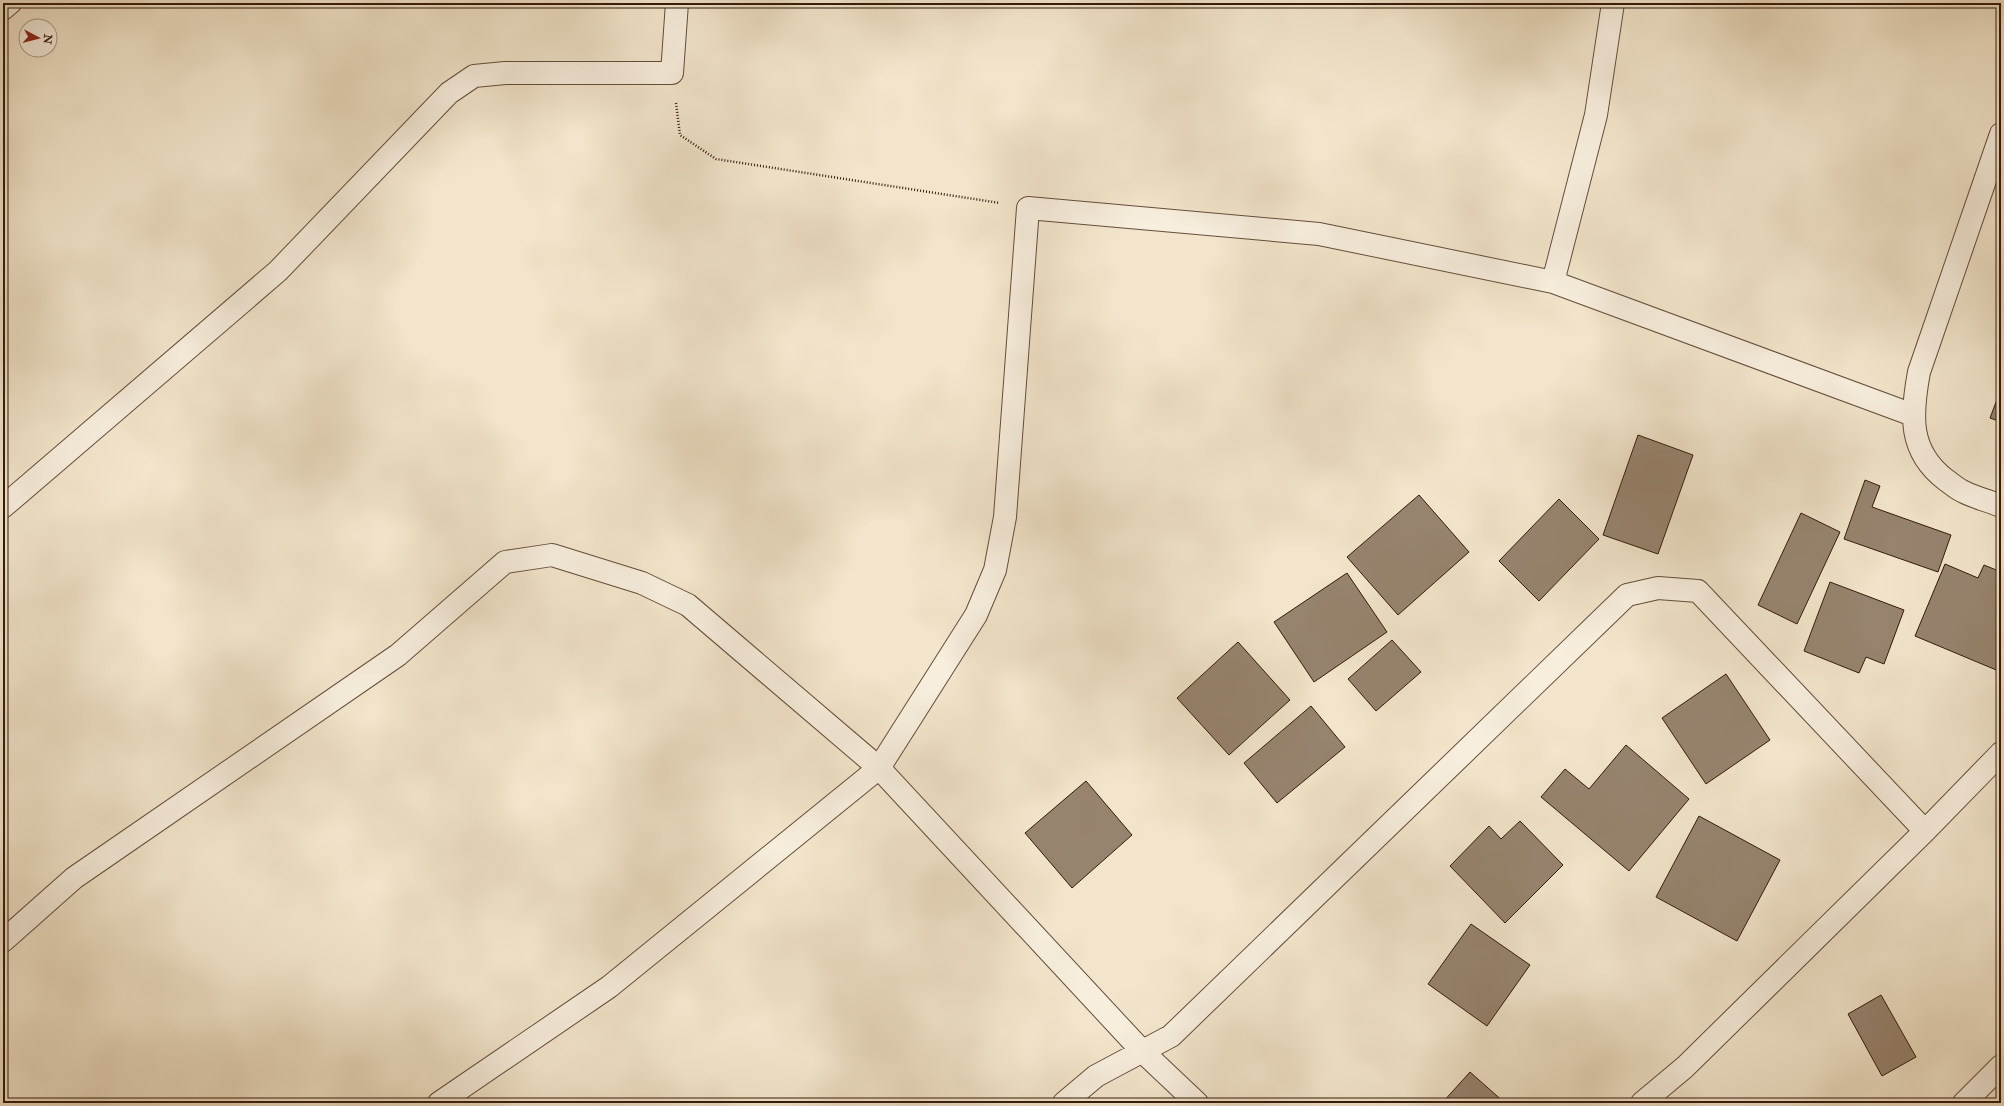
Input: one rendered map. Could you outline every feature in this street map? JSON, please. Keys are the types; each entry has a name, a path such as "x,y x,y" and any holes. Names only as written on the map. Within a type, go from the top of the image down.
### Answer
{"street":[{"path":"3,9 10,3"},
{"path":"3,507 278,271 449,93 474,76 505,73 672,72 677,3"},
{"path":"1553,282 1596,115 1612,3"},
{"path":"2001,134 1919,372 1913,415 1915,436 1922,454 1934,471 1962,492 2001,506"},
{"path":"439,1103 609,987 879,768 976,615 995,570 1005,517 1028,208 1319,234 1553,282 1913,415"},
{"path":"3,941 74,878 398,654 505,562 552,555 642,583 688,606 879,768 1142,1051 1197,1103"},
{"path":"1064,1103 1096,1076 1171,1036 1627,595 1658,588 1698,591 1924,831"},
{"path":"1642,1103 1685,1067 2001,753"},
{"path":"1964,1103 2001,1066"}],"path":[{"path":"672,72 680,135 716,159 1028,208"}],"building":[{"path":"2001,389 2001,422 1990,418"},
{"path":"1638,435 1693,455 1658,554 1603,535"},
{"path":"1865,480 1880,486 1872,507 1951,535 1938,572 1844,539"},
{"path":"1419,495 1469,552 1398,615 1347,557"},
{"path":"1559,499 1599,539 1539,601 1499,561"},
{"path":"1801,513 1840,532 1797,624 1758,605"},
{"path":"1945,564 1978,578 1984,565 2001,572 2001,672 1915,636"},
{"path":"1347,573 1387,632 1314,682 1274,622"},
{"path":"1830,582 1904,610 1884,664 1866,657 1859,673 1804,651"},
{"path":"1392,640 1421,672 1376,711 1348,679"},
{"path":"1238,642 1290,700 1229,755 1177,698"},
{"path":"1726,674 1770,740 1706,784 1662,718"},
{"path":"1311,706 1345,747 1277,803 1244,763"},
{"path":"1626,745 1689,799 1629,871 1541,797 1565,769 1589,789"},
{"path":"1086,781 1132,835 1072,888 1025,833"},
{"path":"1699,816 1780,860 1737,941 1656,897"},
{"path":"1520,821 1563,865 1505,923 1450,866 1489,826 1501,839"},
{"path":"1471,924 1530,965 1487,1026 1428,984"},
{"path":"1881,995 1916,1057 1882,1076 1848,1014"},
{"path":"1470,1072 1505,1103 1442,1103"}]}
